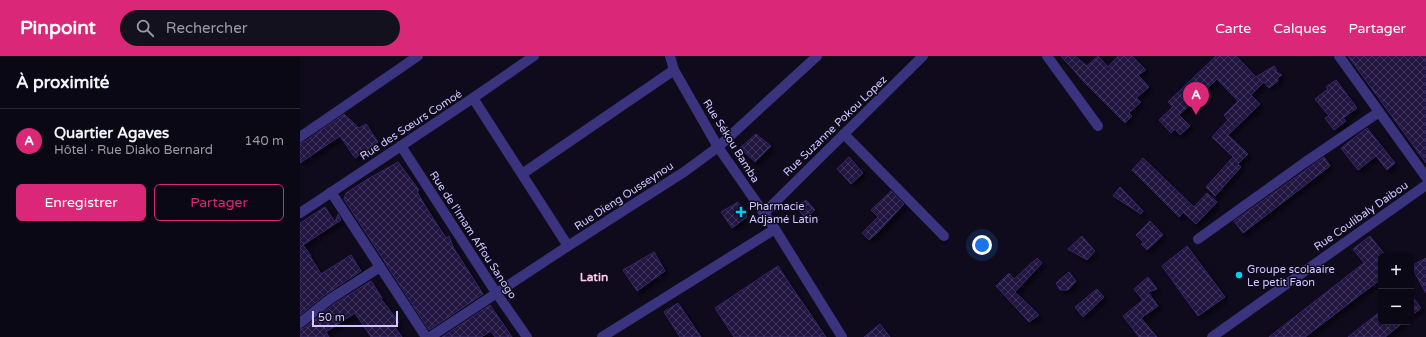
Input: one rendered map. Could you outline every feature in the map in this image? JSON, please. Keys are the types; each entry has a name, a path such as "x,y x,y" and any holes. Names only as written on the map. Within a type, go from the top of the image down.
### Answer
{"street":[{"path":"300,138 418,56"},
{"name":"Rue des Sœurs Comoé","path":"300,213 534,56"},
{"name":"Rue Sékou Bamba","path":"670,56 674,70 718,147 775,229 842,337"},
{"name":"Rue Dieng Ousseynou","path":"430,337 684,172 718,147 817,56"},
{"name":"Rue Suzanne Pokou Lopez","path":"764,213 923,56"},
{"path":"1047,56 1098,126"},
{"path":"1339,56 1426,177"},
{"path":"522,174 674,70"},
{"path":"473,98 568,246"},
{"path":"1198,239 1304,162 1379,112"},
{"path":"844,134 944,236"},
{"name":"Rue de l'Imam Affou Sanogo","path":"401,146 496,294 527,337"},
{"name":"Rue Coulibaly Daibou","path":"1212,337 1426,185"},
{"path":"331,192 426,337"},
{"path":"602,337 775,229"},
{"path":"300,323 330,299 380,267"}],"building":[{"path":"1061,56 1075,56 1087,66 1098,56 1108,67 1118,56 1132,56 1146,70 1138,75 1149,87 1136,98 1141,102 1129,113 1132,116 1125,123 1085,83"},
{"path":"1216,56 1236,56 1256,77 1274,66 1277,70 1275,71 1282,75 1277,78 1278,81 1269,88 1264,82 1251,95 1260,104 1228,135 1248,154 1238,164 1241,167 1215,196 1206,187 1233,157 1212,137 1228,120 1224,115 1238,101 1217,79 1179,115 1190,126 1180,135 1175,129 1171,133 1159,120 1173,107 1168,102"},
{"path":"1348,56 1426,56 1426,163"},
{"path":"1336,80 1357,108 1343,118 1346,121 1334,130 1325,118 1329,116 1315,99 1328,89 1326,87"},
{"path":"344,114 359,128 366,124 378,142 355,158 340,136 300,163 300,143 304,142"},
{"path":"1367,128 1395,163 1387,170 1376,156 1358,170 1341,148"},
{"path":"756,134 771,146 755,162 740,148"},
{"path":"849,157 863,173 851,184 837,169"},
{"path":"1324,157 1330,166 1243,233 1234,221"},
{"path":"1143,158 1194,207 1207,193 1217,202 1196,224 1183,212 1179,217 1132,170"},
{"path":"398,162 419,190 417,192 446,238 449,236 453,247 483,294 429,330 344,199 346,193"},
{"path":"1120,187 1143,211 1141,214 1113,196"},
{"path":"891,191 904,204 869,240 862,233 878,217 871,210"},
{"path":"806,200 815,210 805,218 797,208"},
{"path":"738,202 747,217 732,228 721,212"},
{"path":"325,207 335,222 338,214 341,220 303,245 321,274 351,255 361,271 326,294 300,315 300,223"},
{"path":"1150,221 1163,235 1147,250 1141,244 1143,242 1136,235"},
{"path":"1082,236 1095,251 1087,260 1068,249"},
{"path":"1370,236 1384,253 1378,253 1378,281 1305,337 1269,337 1364,263 1353,249"},
{"path":"1187,246 1225,297 1198,316 1162,266"},
{"path":"654,252 665,271 637,291 623,270"},
{"path":"1037,258 1042,263 1015,292 1039,315 1029,322 996,286 1009,273 1014,279"},
{"path":"1426,258 1426,293 1414,271 1414,264"},
{"path":"778,266 826,337 734,337 715,308"},
{"path":"1069,272 1076,281 1068,290 1060,290 1056,283"},
{"path":"1148,277 1157,289 1148,292 1158,306 1141,318 1157,337 1139,337 1123,316 1143,300 1134,289"},
{"path":"371,281 382,298 381,299 399,322 394,326 402,337 371,337 355,313 326,332 329,337 300,337 300,329 304,328 334,304"},
{"path":"1097,289 1104,297 1083,317 1075,307"},
{"path":"1414,299 1421,308 1414,314"},
{"path":"678,303 701,337 680,337 664,312"},
{"path":"490,305 512,337 495,337 491,331 481,337 442,337"},
{"path":"1378,313 1378,325 1400,325 1385,337 1348,337"},
{"path":"880,324 890,337 864,337"}],"place":[{"name":"Quartier Agaves","path":"1196,115"},
{"name":"Pharmacie Adjamé Latin","path":"741,212"},
{"name":"Groupe scolaaire Le petit Faon","path":"1239,275"}],"district":[{"name":"Latin","path":"594,277"}]}
